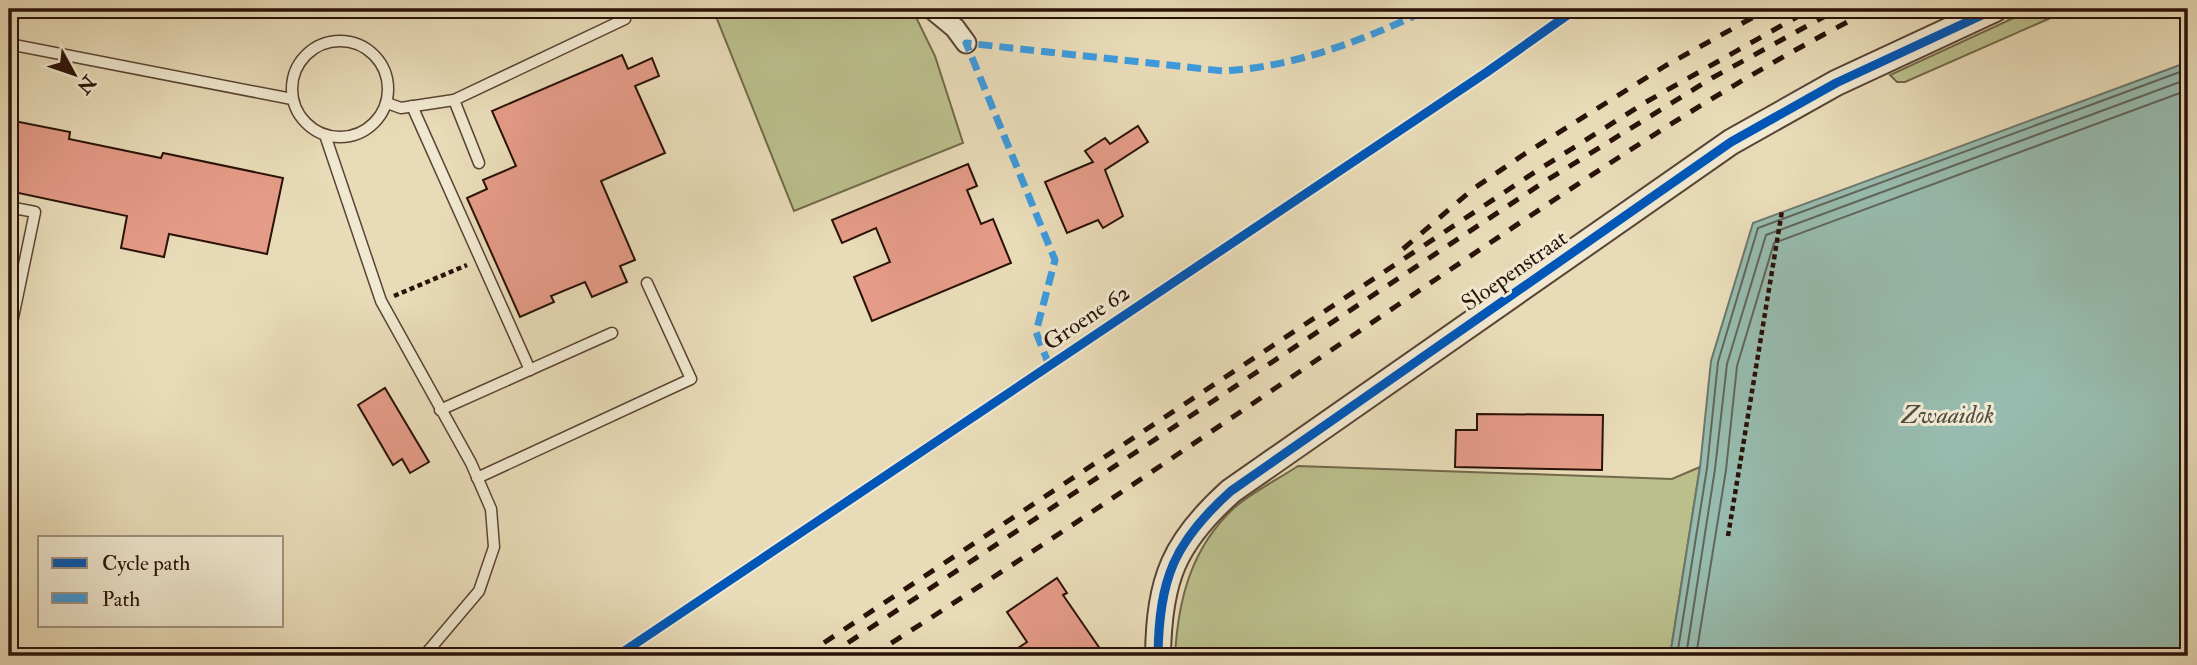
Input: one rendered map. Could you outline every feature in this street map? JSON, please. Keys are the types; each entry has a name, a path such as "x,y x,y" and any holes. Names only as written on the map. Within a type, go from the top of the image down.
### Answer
{"street":[{"path":"932,9 955,28 966,43"},
{"name":"Sloepenstraat","path":"1158,656 1162,603 1169,573 1182,542 1202,516 1231,491 1731,142 1836,83 1995,9"}],"lane":[{"path":"387,103 401,108 454,100 625,19"},
{"path":"342,40 363,46 380,60 388,81 387,103 373,124 362,131 350,136 324,135 303,121 292,99 293,77 303,57 321,44 342,40"},
{"path":"9,44 292,99"},
{"path":"454,100 479,163"},
{"path":"412,106 530,370"},
{"path":"324,135 381,301 477,478 491,509 494,547 479,591 424,656"},
{"path":"9,207 35,212 9,337"},
{"path":"477,478 691,379 648,283"},
{"path":"440,410 612,333"}],"path":[{"path":"1728,536 1782,211"},
{"path":"381,301 480,259"}],"green space":[{"path":"713,9 912,9 935,56 963,143 794,211"},
{"path":"2033,9 2071,9 1905,82 1897,82 1890,75"},
{"path":"1298,466 1672,479 1700,467 1670,656 1175,656 1184,595 1197,558 1207,540 1241,502"}],"water":[{"name":"Zwaaidok","path":"2188,62 2188,656 1670,656 1700,467 1711,361 1753,223"}],"building":[{"path":"622,55 628,69 652,58 659,76 635,86 665,153 601,181 635,260 620,266 627,282 592,297 585,282 551,296 554,302 520,317 467,198 487,189 483,180 516,166 492,111"},
{"path":"9,120 70,132 69,139 161,158 163,153 283,178 267,254 169,234 164,257 121,248 127,216 9,191"},
{"path":"1138,126 1148,142 1105,170 1123,216 1103,228 1098,220 1067,233 1045,182 1093,162 1085,151 1105,138 1110,144"},
{"path":"968,164 977,186 967,190 981,224 993,219 1011,263 872,321 854,277 890,262 876,228 842,243 832,220"},
{"path":"385,388 429,462 410,473 402,459 393,465 358,405"},
{"path":"1477,414 1603,415 1602,470 1455,467 1456,430 1477,430"},
{"path":"1057,578 1067,593 1063,595 1105,656 1006,656 1027,642 1007,612"}],"railway":[{"path":"1403,249 1473,189 1523,155 1665,66 1768,9"},
{"path":"804,656 1535,172 1646,102 1811,9"},
{"path":"828,656 1544,182 1712,78 1838,9"},
{"path":"871,656 1093,511 1612,162 1714,97 1873,9"}],"marked path":[{"path":"1049,365 1036,332 1055,260 966,43 1223,71 1303,58 1380,31 1429,9"}],"cycle path":[{"name":"Groene 62","path":"617,656 1487,72 1576,9"},
{"path":"1158,656 1162,605 1174,564 1196,527 1231,491 1731,142 1836,83 1995,9"}]}
